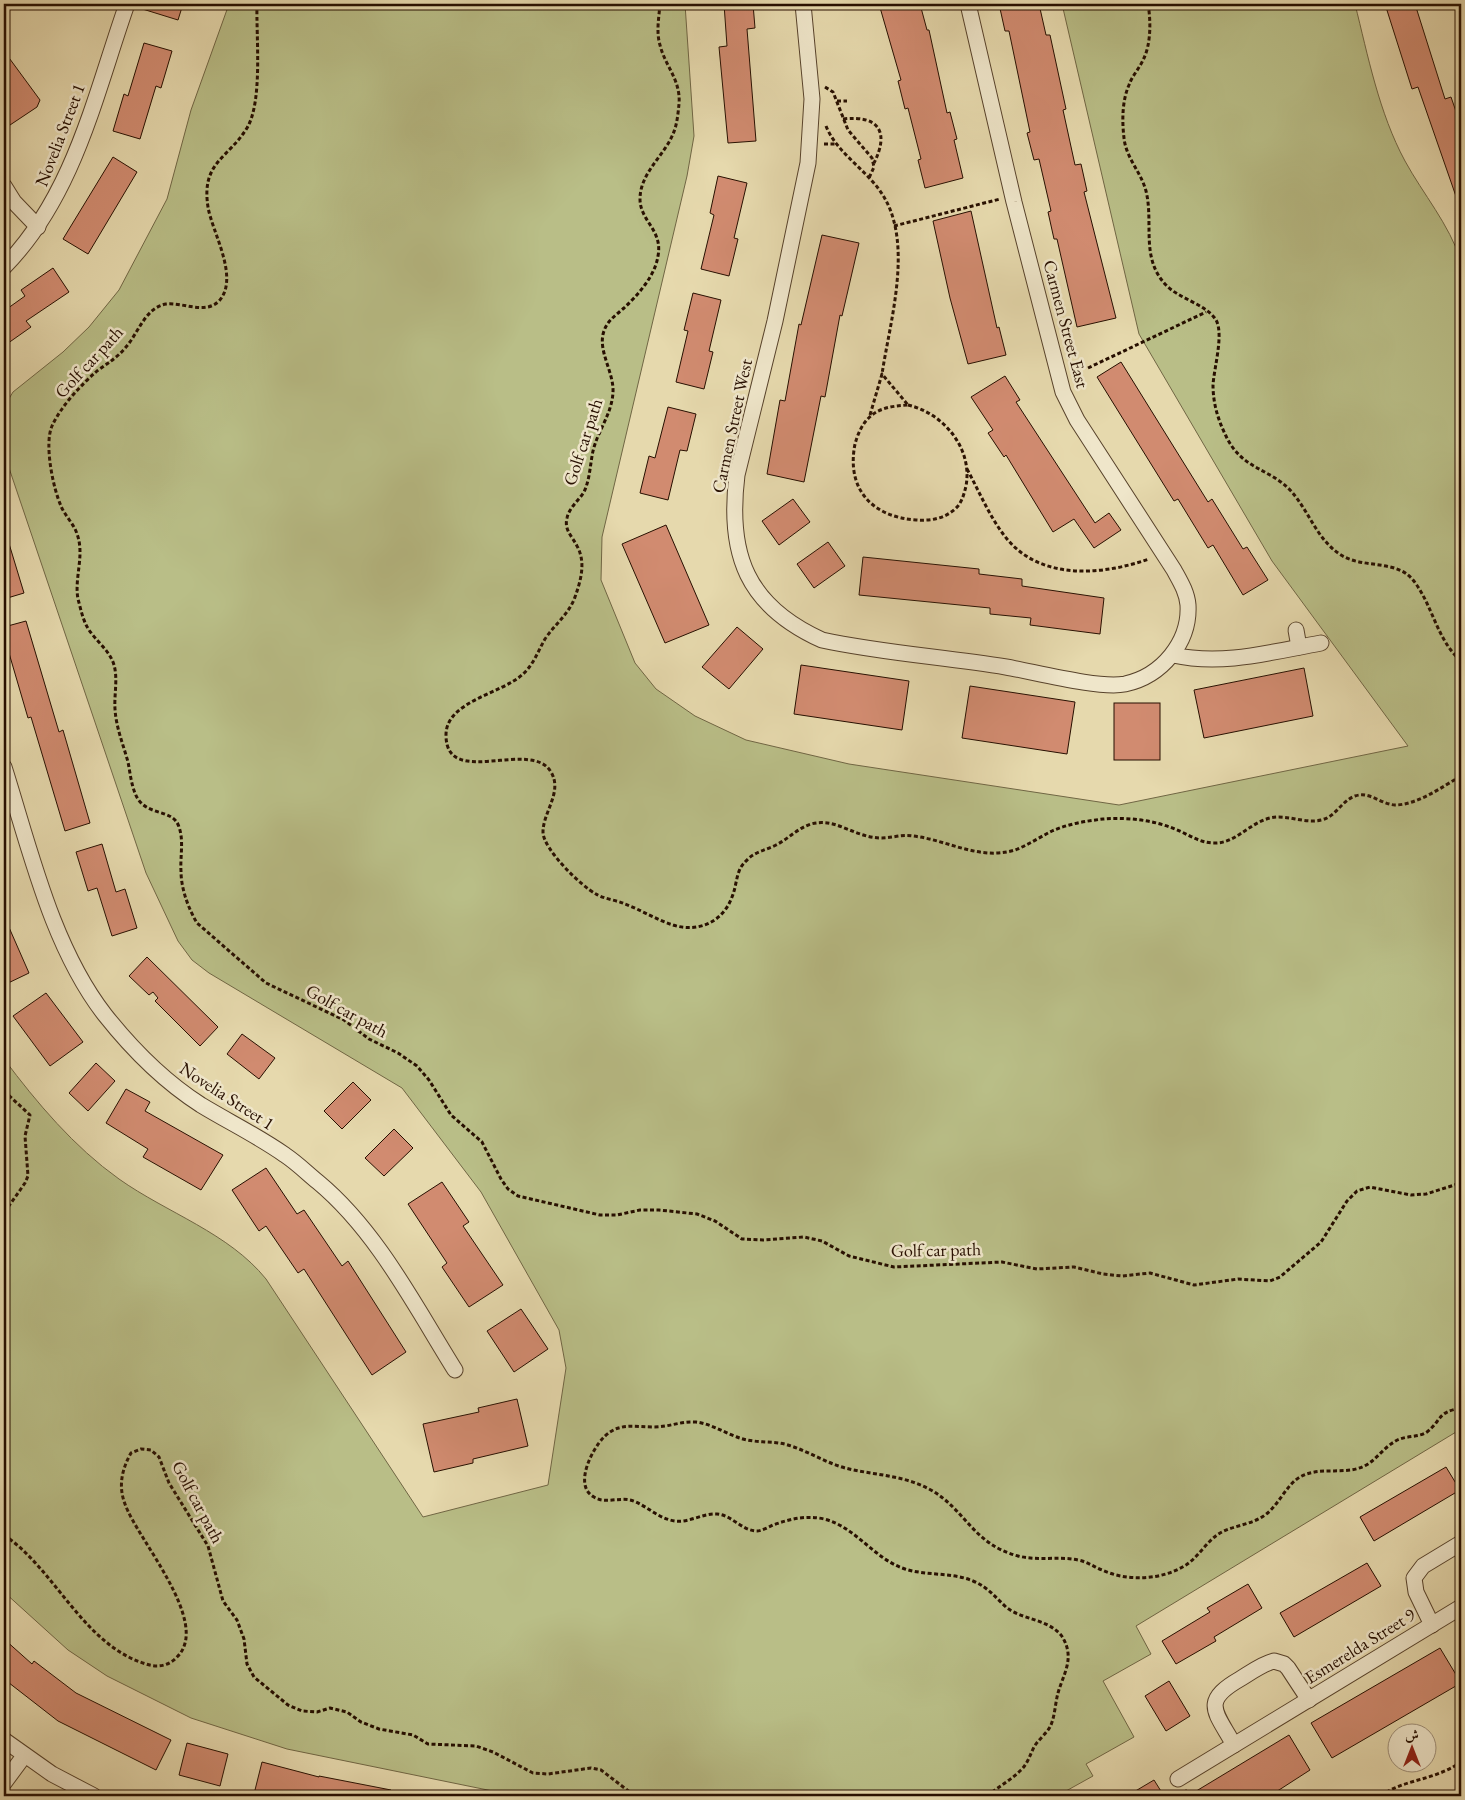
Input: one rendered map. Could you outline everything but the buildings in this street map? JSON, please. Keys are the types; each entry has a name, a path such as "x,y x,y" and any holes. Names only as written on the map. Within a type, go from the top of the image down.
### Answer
{"street":[{"name":"Novelia Street 1","path":"4,267 38,227 54,202 71,165 127,4"},
{"name":"Carmen Street West","path":"803,4 811,87 812,122 808,163 775,321 735,490 737,541 742,562 752,584 765,602 782,618 822,640 841,644 1004,666 1106,685 1125,684 1143,678 1159,668 1173,655"},
{"name":"Carmen Street East","path":"968,4 1013,196 1063,392 1077,420 1183,585 1188,603 1187,622 1182,639 1173,655"},
{"path":"4,186 14,202 38,227"},
{"path":"1296,630 1299,647"},
{"path":"1173,655 1224,660 1322,643"},
{"name":"Novelia Street 1","path":"4,768 60,936 79,977 105,1014 133,1047 165,1078 200,1104 285,1155 321,1184 352,1216 380,1252 455,1370"},
{"name":"Esmerelda Street 9","path":"1432,1624 1416,1592 1414,1578 1423,1566 1461,1543"},
{"name":"Esmerelda Street 9","path":"1178,1779 1461,1607"},
{"name":"Esmerelda Street 9","path":"1234,1745 1215,1706 1215,1700 1222,1689 1274,1661 1284,1664 1309,1700"},
{"path":"4,1740 24,1756 94,1796"},
{"path":"4,1783 24,1756"}],"path":[{"name":"Golf car path","path":"257,4 254,110 247,127 219,158 210,173 206,190 213,230 226,261 224,290 220,300 211,306 166,304 150,312 118,357 80,387 53,425 49,438 49,452 60,505 76,531 80,544 77,595 83,618 88,628 108,652 114,664 116,721 134,791 139,802 148,810 171,816 179,825 180,876 191,913 197,922 266,983 344,1020 369,1039 398,1053 417,1066 429,1080 451,1114 482,1142 508,1189 518,1196 600,1214 659,1210 697,1214 715,1221 742,1239 763,1240 804,1237 822,1241 849,1256 894,1267 1002,1262 1037,1268 1074,1267 1102,1274 1122,1276 1150,1273 1194,1285 1238,1279 1270,1281 1280,1278 1321,1242 1347,1201 1357,1191 1370,1187 1411,1195 1426,1194 1461,1183"},
{"name":"Golf car path","path":"660,4 658,28 660,48 675,76 679,101 673,134 648,172 640,198 643,212 658,237 659,252 655,266 637,294 605,326 602,336 602,346 613,377 610,411 594,448 588,480 582,494 567,516 569,534 578,547 583,562 576,595 569,611 544,641 537,657 521,676 503,688 467,704 448,722 445,732 446,743 450,752 458,759 471,762 531,759 543,763 552,772 556,785 543,828 545,842 553,855 585,887 598,895 674,925 690,928 706,925 724,911 729,905 735,890 738,872 749,858 779,844 809,824 823,822 869,837 917,836 958,849 997,853 1013,850 1062,827 1102,819 1125,819 1171,827 1197,840 1217,844 1227,842 1252,824 1267,818 1283,816 1322,820 1333,815 1354,797 1364,795 1389,805 1399,804 1440,789 1461,776"},
{"path":"1148,4 1148,47 1143,61 1128,87 1123,125 1124,141 1145,189 1148,245 1151,260 1157,273 1166,285 1212,316 1219,327 1214,405 1219,423 1227,440 1239,455 1253,467 1274,477 1291,491 1320,535 1336,552 1357,562 1402,570 1413,580 1442,638 1461,660"},
{"path":"811,87 830,89 837,101 842,119 848,130 872,158 874,163"},
{"path":"837,101 847,101"},
{"path":"842,119 862,118 868,120 881,133 882,145 869,178"},
{"path":"825,123 838,144 869,178 884,198 894,226 898,272 882,374 870,416 857,437 854,452 855,475 858,486 869,503 888,515 922,520 942,518 950,514 962,500 967,468"},
{"path":"894,226 1013,196"},
{"path":"1088,368 1206,312"},
{"path":"882,374 908,405 932,415 950,431 962,449 967,468 1004,535 1018,550 1042,565 1087,571 1110,570 1164,554"},
{"path":"870,416 887,408 908,405"},
{"path":"4,1090 28,1111 30,1119 25,1136 28,1176 4,1214"},
{"path":"987,1796 1023,1768 1034,1747 1051,1725 1068,1662 1068,1647 1059,1633 1044,1623 1025,1618 1008,1608 978,1582 961,1577 907,1570 887,1561 850,1531 821,1518 789,1519 759,1531 745,1528 726,1516 713,1513 676,1522 659,1516 636,1502 623,1498 605,1500 594,1498 586,1490 583,1479 598,1445 606,1434 619,1428 633,1425 649,1427 682,1422 701,1423 753,1441 783,1443 823,1462 860,1472 910,1481 932,1490 951,1505 969,1526 995,1548 1020,1557 1046,1560 1072,1559 1089,1563 1104,1571 1124,1577 1145,1578 1166,1574 1185,1566 1217,1535 1246,1526 1263,1517 1275,1506 1293,1482 1303,1475 1313,1471 1360,1468 1370,1463 1393,1442 1426,1433 1444,1413 1461,1408"},
{"name":"Golf car path","path":"4,1535 25,1551 76,1613 116,1649 138,1662 155,1667 172,1663 183,1651 186,1634 180,1600 131,1516 122,1491 122,1477 131,1453 141,1448 151,1450 159,1457 170,1483 208,1546 222,1601 237,1620 244,1640 247,1664 254,1677 288,1705 302,1711 317,1712 330,1708 346,1712 361,1722 379,1729 396,1730 413,1735 428,1744 476,1746 493,1752 533,1773 548,1774 591,1768 601,1770 635,1796"},
{"path":"1381,1796 1400,1785 1439,1775 1461,1762"}],"green space":[{"path":"229,4 685,4 694,136 687,176 602,537 601,580 635,663 656,689 695,716 746,740 849,764 1119,805 1408,746 1272,561 1139,334 1062,4 1355,4 1375,84 1388,124 1405,161 1450,234 1461,261 1461,1429 1136,1626 1151,1654 1103,1681 1134,1737 1086,1764 1093,1776 1057,1796 517,1796 287,1749 191,1718 107,1676 68,1650 4,1592 4,1059 57,1124 102,1166 138,1191 216,1236 251,1263 266,1279 423,1517 548,1485 566,1368 559,1330 481,1192 402,1088 209,973 192,960 178,941 146,873 7,462 4,443 4,407 13,392 63,352 89,327 119,290 167,199 191,110"}]}
